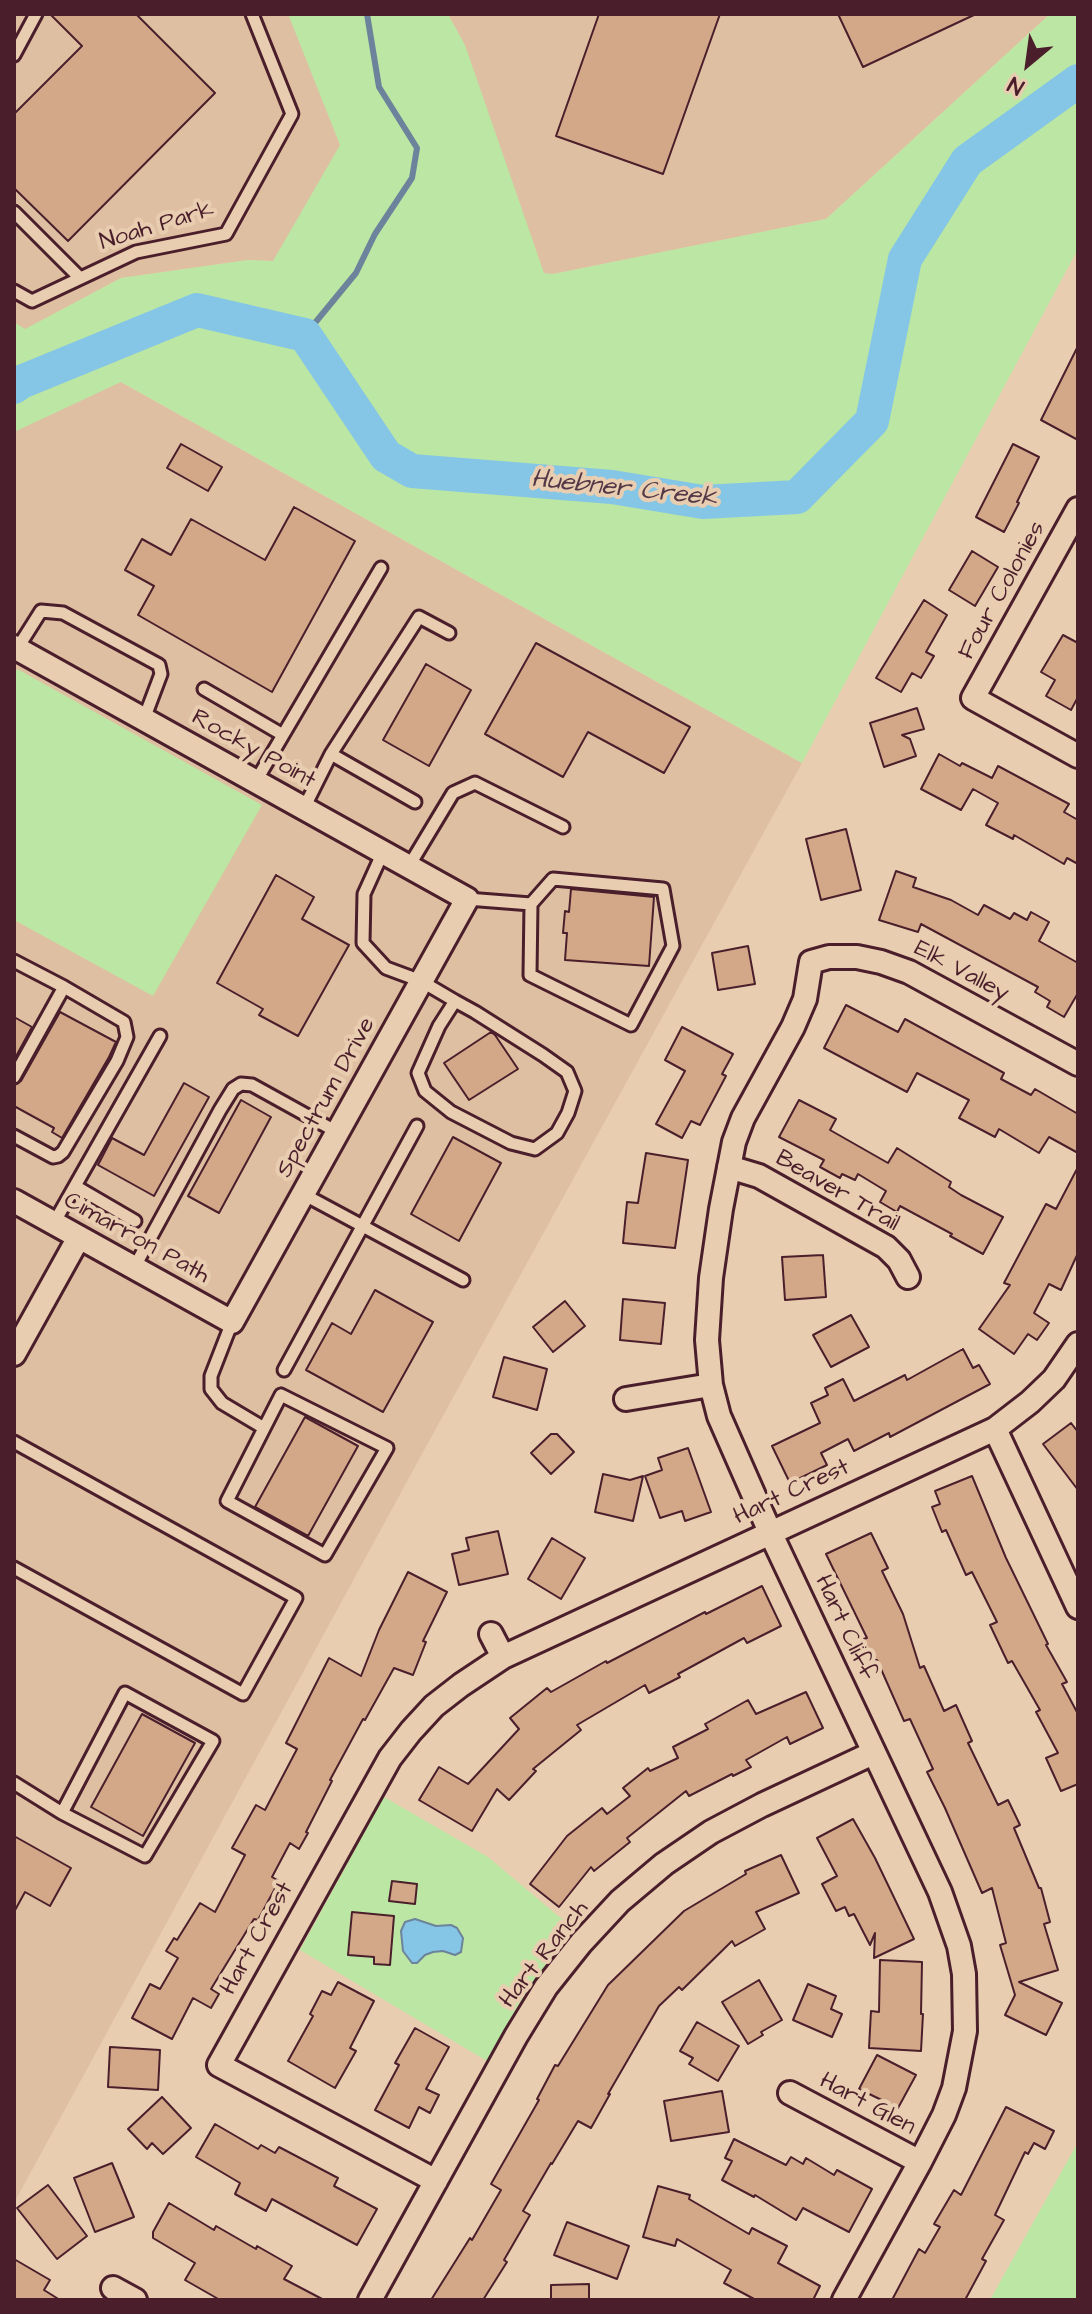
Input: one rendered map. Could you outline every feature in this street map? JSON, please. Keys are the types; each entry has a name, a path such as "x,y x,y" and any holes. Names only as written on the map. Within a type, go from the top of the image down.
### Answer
{"street":[{"name":"Four Colonies","path":"1078,509 973,698 1078,756"},
{"name":"Rocky Point","path":"15,648 467,899"},
{"name":"Spectrum Drive","path":"232,1322 467,899"},
{"name":"Elk Valley","path":"811,962 829,957 857,957 909,972 1078,1064"},
{"name":"Hart Cliff","path":"811,962 805,999 743,1118 734,1142 711,1278 707,1340 711,1385 719,1416 770,1532 940,1892 955,1932 964,1974 966,2003 961,2060 944,2115 844,2300"},
{"name":"Beaver Trail","path":"729,1167 759,1176 886,1247 899,1260 908,1277"},
{"name":"Cimarron Path","path":"14,1201 232,1322"},
{"path":"14,1354 79,1237"},
{"name":"Hart Crest","path":"436,2181 219,2065 390,1758 434,1706 503,1657 995,1429 1054,1379 1078,1344"},
{"path":"626,1399 711,1385"},
{"path":"995,1429 1078,1607"},
{"path":"491,1634 503,1657"},
{"name":"Hart Ranch","path":"370,2300 516,2036 546,1987 581,1943 620,1901 664,1864 711,1832 873,1753"},
{"name":"Hart Glen","path":"790,2093 920,2162"},
{"path":"113,2288 135,2300"}],"lane":[{"path":"14,55 36,14"},
{"name":"Noah Park","path":"14,291 32,301 136,252 226,234 292,114 252,14"},
{"path":"14,212 79,277"},
{"path":"256,781 381,568"},
{"path":"15,648 41,611 63,613 159,665 161,674 144,719"},
{"path":"304,808 331,754 419,617 449,633"},
{"path":"204,689 283,735"},
{"path":"331,754 415,802"},
{"path":"409,866 453,793 475,783 563,827"},
{"path":"383,852 364,894 363,943 386,968 421,981 455,1001 543,1055 567,1072 575,1091 568,1113 557,1133 535,1149 511,1143 451,1112 425,1091 418,1073 455,1001"},
{"path":"553,879 663,889 673,946 631,1025 530,975 531,904 553,879"},
{"path":"467,899 531,904"},
{"path":"14,961 124,1022 127,1037 117,1061 63,1152 53,1157 14,1136"},
{"path":"14,1077 64,987"},
{"path":"54,1223 160,1036"},
{"path":"134,1268 233,1089 241,1084 252,1085 337,1132"},
{"path":"284,1370 417,1126"},
{"path":"75,1186 135,1221"},
{"path":"303,1194 463,1280"},
{"path":"232,1322 211,1376 211,1389 222,1403 264,1428"},
{"path":"281,1395 387,1448 325,1555 227,1501 264,1428 281,1395"},
{"path":"14,1442 296,1598 243,1694 14,1568"},
{"path":"14,1783 62,1813 145,1856 213,1741 125,1693 62,1813"}],"shaded area":[{"path":"14,14 1050,14 826,219 553,274 248,260 121,278 26,329 802,763 14,2203"}],"green space":[{"path":"288,14 448,14 465,45 544,273 553,274 826,219 1050,14 1078,14 1078,249 802,763 121,382 14,432 14,322 25,329 121,278 248,260 273,261 340,145"},
{"path":"14,670 262,805 153,996 14,920"},
{"path":"384,1797 488,1857 575,1930 518,2005 487,2061 300,1950"},
{"path":"1078,2142 1078,2300 990,2300"}],"water":[{"path":"415,1919 436,1926 451,1925 457,1928 463,1938 461,1952 455,1955 433,1952 412,1963 403,1951 401,1931 405,1922"}],"building":[{"path":"50,14 136,14 215,93 68,241 14,188 14,114 82,46"},
{"path":"599,14 720,14 663,174 556,136"},
{"path":"838,14 976,14 863,67"},
{"path":"1078,346 1078,440 1041,420"},
{"path":"181,444 222,467 208,491 167,468"},
{"path":"1013,444 1039,457 1004,532 976,517"},
{"path":"294,507 355,541 272,692 138,615 154,586 125,570 142,539 171,555 191,519 265,560"},
{"path":"972,551 998,567 975,606 949,590"},
{"path":"924,600 947,615 926,652 934,656 921,678 912,673 901,692 876,678"},
{"path":"1063,635 1078,643 1078,697 1071,710 1046,696 1055,680 1041,672"},
{"path":"536,643 690,727 664,773 588,732 563,777 485,734"},
{"path":"426,664 471,690 429,766 383,740"},
{"path":"917,708 924,729 902,735 910,739 916,756 884,767 870,723"},
{"path":"939,754 992,778 998,766 1069,804 1064,812 1078,820 1078,864 1067,858 1064,864 1014,835 1013,839 986,825 998,803 973,789 961,810 921,789"},
{"path":"846,829 861,890 821,900 806,839"},
{"path":"896,871 916,878 913,887 951,900 978,915 984,905 1010,919 1014,913 1027,920 1031,912 1049,922 1039,941 1078,963 1078,993 1064,1017 1047,1007 1050,1001 1035,992 1038,987 921,924 918,932 879,920"},
{"path":"276,875 314,897 302,919 349,945 298,1036 259,1015 263,1009 217,983"},
{"path":"571,889 654,897 649,966 565,960 567,933 563,933"},
{"path":"748,946 755,984 718,990 712,953"},
{"path":"846,1005 898,1032 905,1019 1004,1073 1001,1079 1031,1095 1035,1089 1078,1114 1078,1153 1049,1137 1039,1153 999,1129 995,1137 959,1118 969,1100 917,1073 907,1092 824,1048"},
{"path":"60,1012 116,1042 62,1138 52,1132 54,1128 14,1106 14,1085 21,1081"},
{"path":"14,1017 32,1027 14,1060"},
{"path":"682,1027 733,1054 722,1074 726,1076 700,1125 691,1121 682,1138 656,1124 685,1071 665,1060"},
{"path":"491,1032 518,1069 469,1100 444,1063"},
{"path":"184,1083 209,1097 154,1196 98,1165 112,1138 144,1155"},
{"path":"241,1100 271,1117 219,1213 188,1196"},
{"path":"799,1100 836,1119 830,1130 888,1163 897,1148 951,1182 949,1187 961,1195 1003,1217 983,1254 900,1206 897,1212 880,1202 886,1191 858,1174 855,1180 842,1174 840,1178 820,1167 824,1160 779,1137"},
{"path":"453,1137 501,1163 459,1241 411,1214"},
{"path":"646,1153 688,1160 675,1248 623,1243 627,1202 638,1203"},
{"path":"1078,1167 1078,1253 1061,1290 1049,1284 1034,1313 1049,1323 1037,1340 1028,1334 1014,1354 979,1329 1010,1285 1004,1283 1046,1204 1056,1209"},
{"path":"823,1255 826,1297 785,1300 782,1257"},
{"path":"375,1290 433,1322 383,1412 306,1370 332,1323 351,1334"},
{"path":"623,1299 665,1303 661,1344 620,1340"},
{"path":"565,1301 585,1326 553,1352 533,1327"},
{"path":"851,1315 869,1347 831,1367 813,1335"},
{"path":"963,1349 973,1368 979,1365 990,1384 890,1437 889,1433 854,1451 848,1439 821,1453 827,1465 790,1483 772,1446 820,1423 811,1403 828,1395 825,1388 843,1379 854,1401 905,1375 907,1380"},
{"path":"504,1357 547,1369 537,1410 493,1397"},
{"path":"305,1417 358,1446 308,1536 255,1507"},
{"path":"1071,1423 1078,1432 1078,1490 1043,1444"},
{"path":"551,1434 557,1434 574,1452 551,1474 531,1453"},
{"path":"688,1448 711,1512 685,1521 682,1511 660,1518 645,1476 662,1470 658,1458"},
{"path":"603,1474 630,1480 643,1476 633,1521 595,1512"},
{"path":"972,1476 1046,1645 1067,1682 1062,1684 1078,1714 1078,1784 1061,1791 1046,1758 1058,1753 1036,1712 1040,1710 1012,1661 1008,1663 990,1625 997,1622 972,1572 966,1575 932,1507 940,1504 935,1491"},
{"path":"498,1531 508,1574 459,1585 452,1554 469,1550 466,1538"},
{"path":"871,1533 888,1568 882,1571 903,1614 920,1668 924,1666 944,1711 956,1705 972,1741 968,1743 998,1805 1008,1800 1020,1825 1014,1828 1041,1888 1050,1922 1044,1924 1058,1970 1019,1982 1062,2003 1046,2035 1005,2015 1015,1995 1000,1945 1006,1943 992,1888 982,1893 927,1772 933,1769 910,1719 904,1721 877,1660 871,1661 863,1639 867,1638 826,1554"},
{"path":"552,1538 585,1558 561,1599 528,1579"},
{"path":"408,1572 447,1592 423,1641 426,1642 413,1675 394,1668 363,1719 330,1780 299,1849 290,1843 272,1877 279,1881 258,1920 254,1919 211,1989 219,1994 211,2008 193,1998 172,2039 132,2018 150,1984 160,1989 178,1958 166,1951 174,1938 177,1940 200,1903 215,1912 245,1855 232,1848 256,1805 265,1810 297,1749 286,1743 329,1658 361,1676 379,1630"},
{"path":"762,1586 781,1626 747,1643 744,1638 649,1693 645,1685 577,1725 581,1730 533,1769 536,1771 509,1800 497,1789 472,1831 419,1800 439,1767 468,1784 519,1729 510,1718 547,1688 551,1692 606,1661"},
{"path":"806,1692 823,1728 790,1744 787,1737 746,1760 751,1767 689,1796 686,1791 627,1838 630,1842 594,1871 591,1867 559,1907 530,1884 567,1836 602,1808 607,1814 630,1796 623,1788 648,1768 650,1771 678,1758 673,1747 708,1729 705,1724 748,1700 756,1714"},
{"path":"142,1714 195,1743 143,1836 91,1807"},
{"path":"853,1819 914,1939 874,1958 875,1933 870,1945 854,1914 849,1916 845,1907 836,1911 822,1884 837,1876 817,1838"},
{"path":"14,1836 71,1868 50,1906 25,1892 14,1912"},
{"path":"781,1855 799,1893 756,1912 765,1929 735,1946 732,1941 682,1990 679,1987 659,2006 591,2128 578,2121 551,2163 523,2211 530,2215 504,2260 507,2262 483,2300 431,2300 501,2190 491,2184 539,2100 555,2065 558,2066 608,1985 684,1911 746,1874 745,1871"},
{"path":"392,1881 417,1884 415,1904 389,1901"},
{"path":"352,1912 394,1916 390,1965 374,1964 374,1957 348,1955"},
{"path":"880,1960 922,1962 921,2051 869,2048 871,2011 879,2012"},
{"path":"759,1980 782,2020 748,2044 722,2002"},
{"path":"338,1982 374,2001 350,2048 356,2051 335,2088 288,2061 313,2016 310,2014 322,1991 331,1995"},
{"path":"808,1984 836,1996 831,2009 842,2014 832,2037 793,2020"},
{"path":"697,2022 739,2046 718,2081 689,2064 693,2058 680,2051"},
{"path":"415,2028 449,2047 426,2089 439,2095 430,2113 419,2107 409,2128 375,2110 399,2065 395,2063"},
{"path":"110,2047 160,2050 158,2090 108,2087"},
{"path":"877,2055 916,2075 898,2108 859,2089"},
{"path":"722,2091 729,2132 671,2141 664,2101"},
{"path":"162,2097 191,2128 163,2154 152,2143 147,2149 128,2129"},
{"path":"1006,2107 1054,2131 1045,2149 1034,2143 1028,2154 1025,2152 995,2215 1004,2220 982,2259 986,2261 965,2300 892,2300 919,2249 925,2253 940,2227 934,2224 954,2190 961,2195"},
{"path":"215,2124 258,2149 261,2145 275,2153 279,2147 338,2178 334,2186 377,2209 357,2245 272,2199 266,2211 235,2194 240,2183 196,2157"},
{"path":"734,2139 786,2165 791,2157 803,2164 806,2158 834,2175 837,2170 872,2189 849,2232 803,2208 796,2220 755,2195 722,2180 732,2161 725,2158"},
{"path":"112,2163 134,2217 95,2232 74,2178"},
{"path":"48,2185 87,2236 57,2259 17,2208"},
{"path":"658,2186 690,2195 689,2199 749,2234 752,2228 787,2246 778,2263 820,2286 813,2300 756,2300 724,2283 731,2270 677,2239 675,2246 643,2237"},
{"path":"169,2203 214,2230 216,2226 292,2266 284,2279 324,2300 220,2300 185,2280 195,2263 153,2238 153,2232"},
{"path":"567,2222 629,2246 617,2279 554,2255"},
{"path":"14,2259 50,2280 44,2290 60,2300 14,2300"},
{"path":"589,2284 589,2300 551,2300 551,2285"}],"waterway":[{"path":"305,335 356,273 375,234 412,178 417,148 379,87 367,14"},
{"name":"Huebner Creek","path":"14,387 197,310 305,335 386,456 412,471 612,487 703,502 797,497 872,421 905,259 967,161 1078,81"}]}
